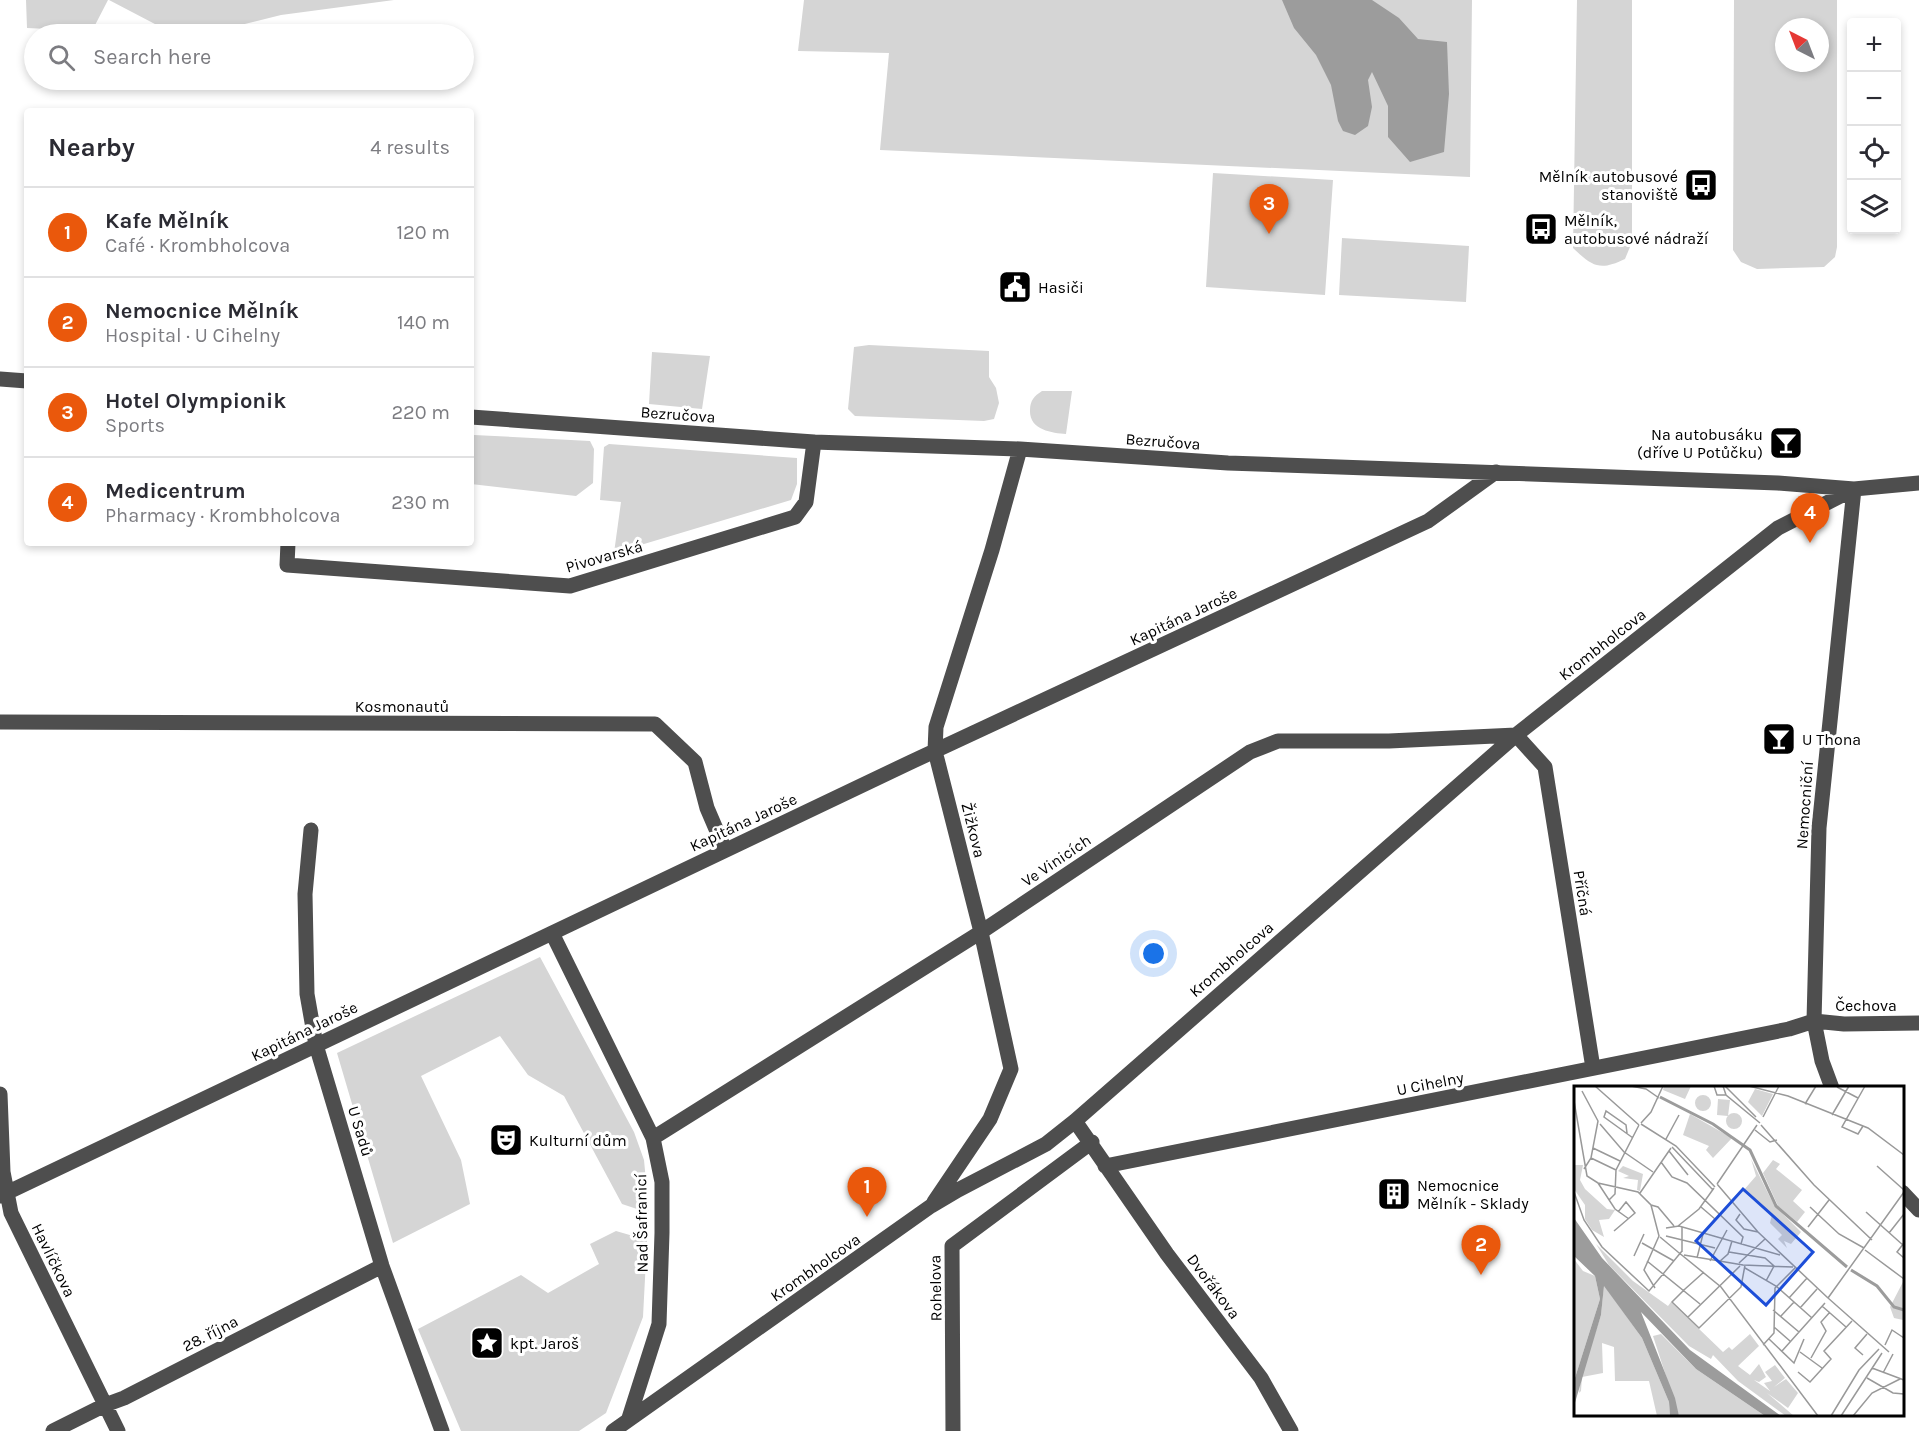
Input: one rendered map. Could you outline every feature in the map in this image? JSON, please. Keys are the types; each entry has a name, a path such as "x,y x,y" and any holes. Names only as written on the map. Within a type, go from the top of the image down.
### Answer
{"street":[{"path":"0,379 24,381"},
{"name":"Bezručova","path":"474,417 814,441 1020,450 1228,463 1778,483 1854,489"},
{"name":"Pivovarská","path":"288,546 287,565 570,586 795,517 806,502 814,441"},
{"name":"Žižkova","path":"931,1206 990,1119 1011,1069 981,932 935,751 936,727 992,550 1020,450"},
{"name":"Kapitána Jaroše","path":"3,1195 725,850 1428,520 1496,472"},
{"path":"1854,489 1919,483"},
{"name":"Krombholcova","path":"613,1431 931,1206 1046,1144 1076,1121 1516,735 1778,528 1854,489"},
{"name":"Nemocniční","path":"1831,1086 1822,1062 1814,1021 1820,828 1854,489"},
{"name":"Kosmonautů","path":"0,722 655,724 695,762 707,808 725,850"},
{"name":"Ve Vinicích","path":"653,1138 981,932 1250,752 1278,741 1389,741 1516,735"},
{"name":"Příčná","path":"1516,735 1545,767 1593,1068"},
{"name":"U Sadů","path":"311,830 305,894 307,994 316,1045 382,1266 442,1431"},
{"name":"Nad Šafranicí","path":"552,933 653,1138 662,1182 658,1324 629,1418 636,1415"},
{"name":"Čechova","path":"1814,1021 1845,1024 1919,1023"},
{"name":"U Cihelny","path":"1105,1166 1789,1029 1814,1021"},
{"name":"Havlíčkova","path":"0,1094 3,1195 118,1431"},
{"path":"1076,1121 1092,1142 1105,1166"},
{"name":"Rohelova","path":"953,1431 952,1246 1092,1142"},
{"name":"Dvořákova","path":"1105,1166 1167,1254 1262,1378 1291,1431"},
{"path":"1904,1194 1919,1210"},
{"name":"28. října","path":"53,1431 124,1398 382,1266"}],"shaded area":[{"path":"26,0 108,0 96,24 27,24"},
{"path":"109,0 394,0 281,15 245,24 155,24"},
{"path":"804,0 1472,0 1470,177 880,150 889,53 798,51"},
{"path":"1282,0 1372,0 1399,18 1418,39 1447,42 1449,94 1444,152 1410,162 1388,137 1388,106 1372,72 1368,80 1372,107 1368,126 1355,135 1343,131 1338,121 1331,85 1316,55 1294,28"},
{"path":"1577,0 1632,0 1632,242 1625,259 1603,266 1592,263 1573,248"},
{"path":"1734,0 1837,0 1837,247 1835,257 1824,267 1757,269 1741,262 1733,250"},
{"path":"1213,173 1333,180 1325,295 1206,287"},
{"path":"1342,238 1469,246 1466,302 1339,295"},
{"path":"869,345 989,351 989,377 996,388 999,403 994,419 984,421 855,416 848,409 854,347"},
{"path":"652,352 710,356 702,409 649,404"},
{"path":"1042,391 1072,391 1066,434 1042,429 1033,422 1031,404"},
{"path":"474,435 590,441 594,449 593,483 576,496 474,484"},
{"path":"609,444 797,458 797,484 791,500 614,553 621,502 600,500 604,447"},
{"path":"540,957 634,1132 644,1160 649,1213 622,1204 564,1096 528,1075 500,1036 421,1076 461,1160 470,1204 393,1243 337,1053"},
{"path":"616,1231 647,1240 643,1317 606,1413 579,1431 461,1431 418,1329 521,1275 548,1293 599,1264 590,1244"}],"place":[{"name":"Mělník autobusové stanoviště","path":"1701,185"},
{"name":"Mělník, autobusové nádraží","path":"1541,229"},
{"name":"Hotel Olympionik","path":"1269,234"},
{"name":"Hasiči","path":"1015,287"},
{"name":"Na autobusáku (dříve U Potůčku)","path":"1786,443"},
{"name":"Medicentrum","path":"1810,543"},
{"name":"U Thona","path":"1779,739"},
{"name":"Kulturní dům","path":"506,1140"},
{"name":"Nemocnice Mělník - Sklady","path":"1394,1194"},
{"name":"Kafe Mělník","path":"867,1217"},
{"name":"Nemocnice Mělník","path":"1481,1275"},
{"name":"kpt. Jaroš","path":"487,1343"}]}
